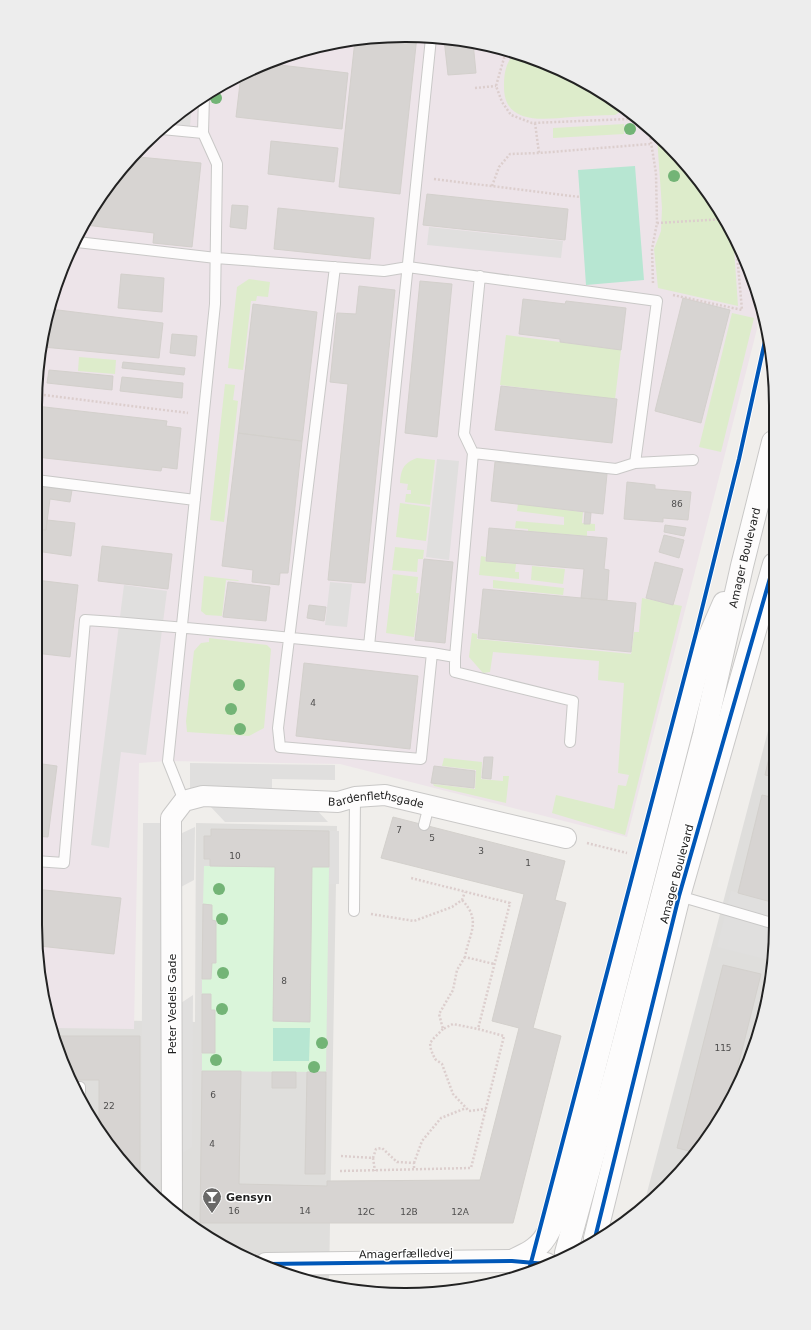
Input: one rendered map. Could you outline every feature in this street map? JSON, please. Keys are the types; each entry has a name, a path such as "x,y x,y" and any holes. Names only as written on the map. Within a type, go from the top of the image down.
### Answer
{"street":[{"name":"Amager Boulevard","path":"567,1251 619,1061 704,735 742,566 769,458"},
{"path":"512,1261 538,1246 550,1230 561,1197 700,658 742,566"},
{"name":"Amager Boulevard","path":"596,1234 679,896 769,581"},
{"name":"Bardenflethsgade","path":"184,801 203,796 338,802 355,797 385,795 566,838"},
{"name":"Peter Vedels Gade","path":"172,1203 171,818 184,801"},
{"name":"Amagerfælledvej","path":"276,1264 512,1261 537,1263"}],"lane":[{"path":"369,646 418,178 431,43"},
{"path":"184,801 168,761 215,304 217,164 203,133 204,103"},
{"path":"169,130 203,133"},
{"path":"80,242 216,258 384,271 408,267 657,296 635,463"},
{"path":"335,267 278,728 280,747 421,759 432,653"},
{"path":"480,276 464,434 473,453 455,657 455,672 573,701 570,742"},
{"path":"473,453 616,469 635,463 693,460"},
{"path":"42,481 195,500"},
{"path":"42,862 64,864 85,620 182,626 432,653 455,657"},
{"path":"354,911 355,797"},
{"path":"424,825 429,805"},
{"path":"679,896 769,922"}],"path":[{"path":"506,56 504,58 496,86 502,102 511,115 535,123 629,118"},
{"path":"475,88 496,86"},
{"path":"535,123 539,153"},
{"path":"649,136 656,173 657,222 652,249 654,285 657,296 742,310 737,258"},
{"path":"492,186 499,167 510,154 650,144"},
{"path":"418,178 580,197"},
{"path":"657,222 717,219"},
{"path":"42,395 204,414"},
{"path":"566,838 648,859"},
{"path":"412,878 510,903 478,1029"},
{"path":"354,911 414,921 452,907 462,900 465,892"},
{"path":"443,1029 439,1014 453,990 457,970 466,957 473,923 473,914 462,900"},
{"path":"466,957 494,964"},
{"path":"340,1171 471,1168 486,1109 504,1036 453,1024 443,1029 430,1043 431,1050 435,1059 442,1064 453,1094 466,1108 469,1111 486,1109"},
{"path":"414,1170 414,1163 422,1141 441,1118 466,1108"},
{"path":"375,1170 373,1158 376,1149 382,1148 397,1162 414,1163"},
{"path":"342,1156 373,1158"}],"shaded area":[{"path":"406,42 429,43 453,45 500,54 522,61 566,79 607,103 627,117 663,148 694,184 708,204 732,245 750,289 757,313 757,329 627,837 340,764 168,761 139,763 134,1029 57,1028 45,972 43,948 43,382 45,358 54,311 61,289 79,245 103,204 117,184 148,148 166,132 184,117 224,91 245,79 289,61 311,54 358,45"},
{"path":"191,112 190,126 176,124"},
{"path":"429,227 563,241 561,258 427,245"},
{"path":"437,459 459,461 449,560 426,557"},
{"path":"330,582 352,584 347,627 325,625"},
{"path":"124,585 167,591 146,755 121,752 109,848 91,845"},
{"path":"769,727 769,924 766,972 757,1019 750,1041 732,1085 708,1126 679,1164 663,1182 646,1197"},
{"path":"190,763 335,765 335,780 272,779 272,791 190,790"},
{"path":"209,805 315,808 328,822 225,822"},
{"path":"143,823 162,823 160,1183 149,1183 141,1174"},
{"path":"196,823 337,826 329,1280 289,1269 245,1251 204,1227 184,1213 148,1182 117,1146 91,1106 79,1085 70,1064 54,1019 195,1022"},
{"path":"195,827 194,880 179,888 180,834"},
{"path":"330,831 339,831 339,884 329,884"},
{"path":"731,891 769,900 767,960 717,947"},
{"path":"193,995 192,1147 176,1157 178,1005"}],"green space":[{"path":"512,58 566,79 620,112 615,115 550,119 539,119 518,114 511,108 506,100 504,87 505,74"},
{"path":"624,124 624,134 553,138 553,128"},
{"path":"657,143 694,184 708,204 732,245 734,250 738,306 658,288 654,249 661,231 662,208"},
{"path":"635,166 644,280 586,285 578,170"},
{"path":"249,279 270,282 268,297 257,296 256,301 251,301 243,370 228,368 237,287"},
{"path":"732,313 754,318 721,452 699,447"},
{"path":"506,335 621,350 615,399 500,385"},
{"path":"79,357 116,360 115,374 78,371"},
{"path":"225,384 235,385 233,400 238,401 224,522 210,520"},
{"path":"417,458 435,460 430,505 405,502 406,494 411,494 411,490 407,490 408,484 400,483 401,474 409,462"},
{"path":"400,503 430,507 426,541 396,537"},
{"path":"518,504 583,512 582,523 595,524 595,531 587,531 587,536 528,531 528,529 515,528 516,521 564,525 564,517 517,511"},
{"path":"395,547 424,550 423,559 418,559 417,572 392,570"},
{"path":"481,556 486,557 485,561 516,564 515,572 519,572 519,579 479,575"},
{"path":"532,566 565,569 563,584 531,580"},
{"path":"393,574 418,577 416,593 419,593 414,637 386,633"},
{"path":"204,576 239,581 226,580 222,616 206,615 201,611"},
{"path":"493,580 564,588 563,595 493,588"},
{"path":"642,598 682,606 625,835 552,813 556,795 614,809 618,785 626,786 629,775 618,773 624,683 598,680 599,661 493,652 490,672 483,673 469,657 472,633 477,634 477,639 631,654 634,632 639,632"},
{"path":"209,638 267,645 271,649 264,728 249,736 187,732 186,721 194,651 201,643 209,642"},
{"path":"444,758 482,762 481,779 503,781 503,776 509,776 506,803 434,786 433,784 475,789 476,770 442,766"},
{"path":"204,866 275,867 273,1021 310,1022 312,867 329,867 326,1072 202,1071 202,1053 215,1052 215,1010 211,1010 211,994 202,994 202,979 211,979 212,963 216,963 216,921 212,920 212,905 203,904"},
{"path":"273,1028 310,1028 309,1061 273,1061"}],"building":[{"path":"416,42 400,194 339,187 354,46 382,43"},
{"path":"445,44 474,49 476,73 448,75"},
{"path":"279,65 348,73 342,129 236,117 240,82 266,70"},
{"path":"271,141 338,148 334,182 268,174"},
{"path":"140,157 201,163 192,247 153,243 154,233 90,226 117,184"},
{"path":"427,194 568,209 565,240 423,225"},
{"path":"232,205 248,206 246,229 230,227"},
{"path":"278,208 374,218 370,259 274,249"},
{"path":"121,274 164,278 162,312 118,308"},
{"path":"420,281 452,284 437,437 405,433"},
{"path":"359,286 395,290 365,583 328,580 348,384 330,382 337,313 356,314"},
{"path":"683,298 730,310 701,423 655,411"},
{"path":"523,299 565,304 566,301 626,308 621,350 560,342 560,339 519,334"},
{"path":"253,304 317,312 302,441 238,433"},
{"path":"54,310 163,323 159,358 47,347"},
{"path":"172,334 197,336 195,356 170,353"},
{"path":"123,362 185,368 184,375 122,368"},
{"path":"49,370 113,376 112,390 47,383"},
{"path":"122,377 183,383 182,398 120,391"},
{"path":"501,386 617,399 612,443 495,430"},
{"path":"42,407 167,421 166,426 181,428 177,469 162,467 161,471 42,458"},
{"path":"238,433 302,441 288,573 280,573 279,585 252,582 253,570 222,566"},
{"path":"495,462 607,474 603,514 491,501"},
{"path":"627,482 655,485 655,489 691,492 688,520 663,518 663,522 624,519"},
{"path":"42,487 72,490 70,502 50,499 46,530 42,530"},
{"path":"585,512 591,513 590,524 584,524"},
{"path":"47,520 75,523 71,556 42,552 42,530 46,530"},
{"path":"665,525 686,528 684,536 664,532"},
{"path":"489,528 607,538 604,569 609,570 607,600 581,598 584,569 486,561"},
{"path":"664,535 684,540 679,558 659,552"},
{"path":"102,546 172,554 168,589 98,581"},
{"path":"424,559 453,562 445,643 415,640"},
{"path":"655,562 683,569 673,605 646,598"},
{"path":"42,581 78,585 70,657 42,654"},
{"path":"228,582 270,587 266,621 223,617"},
{"path":"483,589 636,603 631,652 478,638"},
{"path":"309,605 326,607 324,621 307,618"},
{"path":"304,663 418,676 410,749 296,736"},
{"path":"484,757 493,757 491,779 482,778"},
{"path":"769,758 769,776 765,775"},
{"path":"42,764 57,766 48,837 42,837"},
{"path":"434,766 475,771 474,788 431,783"},
{"path":"762,795 769,797 769,901 738,893"},
{"path":"393,817 565,861 555,900 566,903 533,1028 561,1036 513,1223 200,1223 202,1071 241,1071 239,1184 327,1186 327,1181 480,1180 519,1028 492,1021 524,894 381,858"},
{"path":"211,829 329,831 329,867 312,867 310,1022 273,1021 275,867 210,866 210,859 204,859 204,836 211,836"},
{"path":"42,890 121,898 114,954 43,946"},
{"path":"203,904 212,905 212,920 216,921 216,963 212,963 211,979 202,979"},
{"path":"723,965 761,974 732,1085 708,1126 690,1151 677,1148"},
{"path":"202,994 211,994 211,1010 215,1010 215,1053 202,1053"},
{"path":"59,1036 140,1036 140,1173 117,1146 99,1119 99,1080 77,1080"},
{"path":"272,1072 296,1072 296,1088 272,1088"},
{"path":"307,1072 326,1072 325,1174 305,1174"}],"cycle path":[{"path":"530,1266 696,633 739,459 764,346"},
{"path":"596,1234 679,896 769,581"},
{"path":"276,1264 512,1261 537,1263"}],"place":[{"name":"Gensyn","path":"212,1214"}]}
